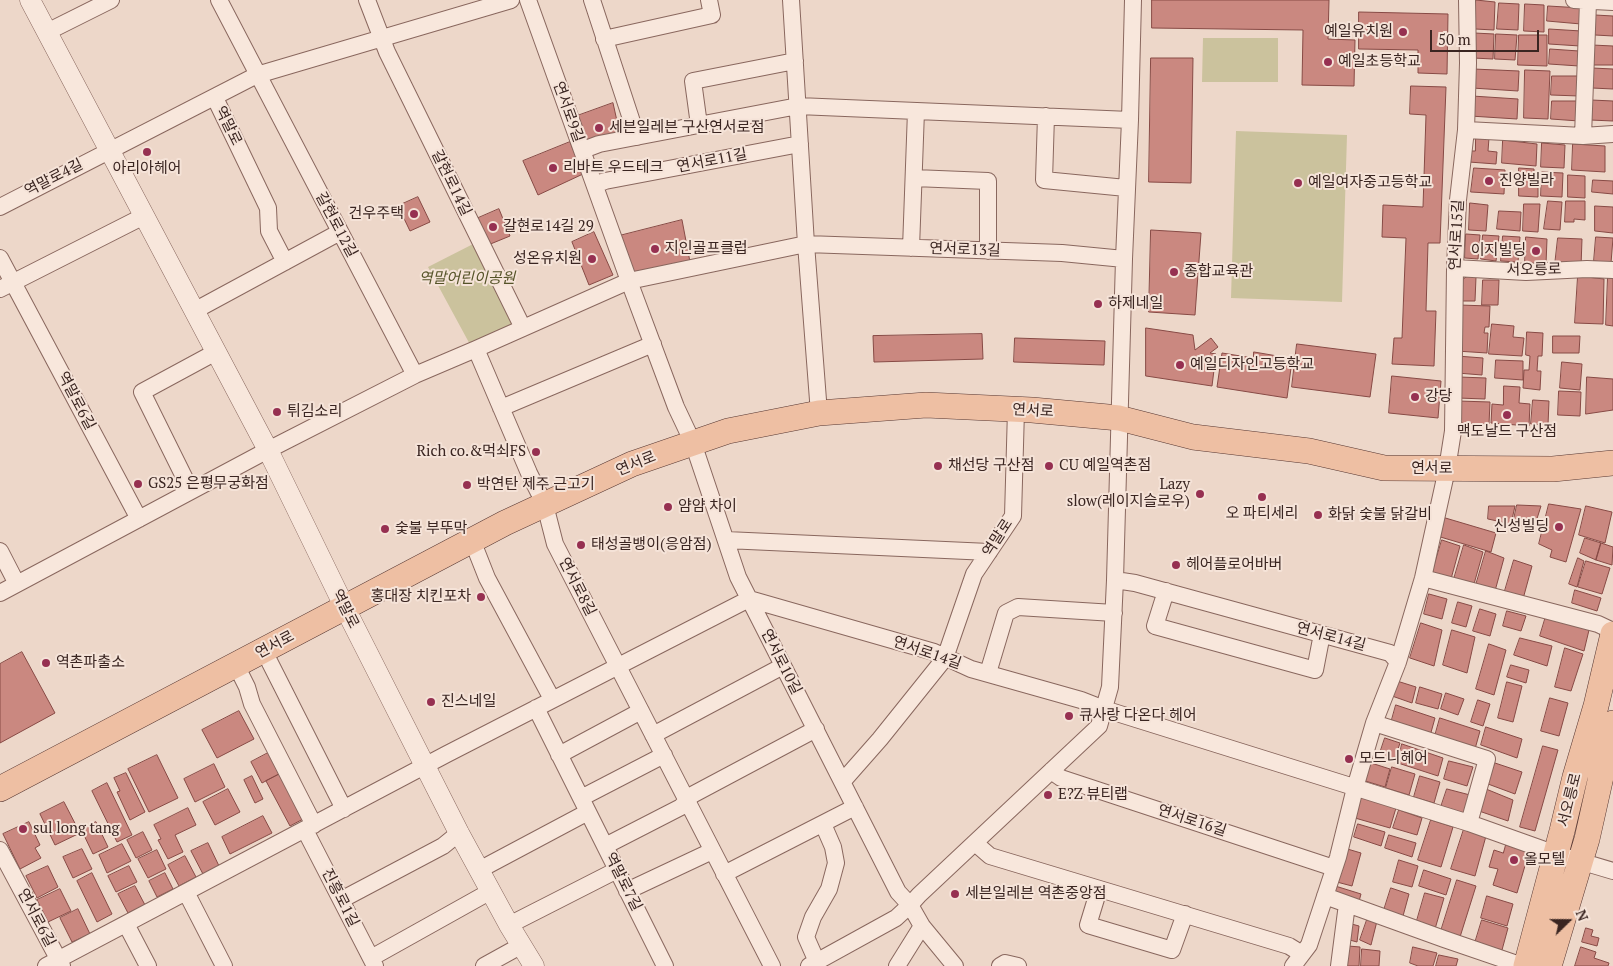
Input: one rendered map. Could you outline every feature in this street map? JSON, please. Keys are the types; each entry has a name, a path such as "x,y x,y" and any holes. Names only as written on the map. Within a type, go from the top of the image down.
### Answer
{"main road":[{"name":"연서로","path":"0,789 472,540 632,464 728,431 820,413 926,405 1032,410 1119,418 1193,437 1309,451 1384,468 1553,469 1613,462"},
{"name":"서오릉로","path":"1525,966 1556,854 1574,777 1596,706 1613,632"},
{"name":"서오릉로","path":"1549,966 1580,861 1607,782 1613,723"}],"street":[{"name":"역말로","path":"30,0 268,450 345,608 459,833 509,925 534,966"},
{"path":"47,32 111,0"},
{"name":"갈현로12길","path":"219,0 415,375"},
{"name":"갈현로14길","path":"367,0 381,37 523,328"},
{"path":"215,98 257,75 511,0"},
{"name":"연서로9길","path":"528,0 629,281 676,407 693,443"},
{"path":"592,0 637,137"},
{"path":"604,39 712,15 709,0"},
{"path":"791,0 806,244 820,413"},
{"path":"823,824 833,847 836,863 829,888 813,917 806,937 813,964 896,918 1099,726 1110,687 1116,580 1126,188 1134,0"},
{"name":"연서로15길","path":"1448,469 1453,431 1455,268 1458,200 1466,130 1467,0"},
{"path":"1583,136 1581,1 1613,2"},
{"path":"699,125 693,81 795,61"},
{"name":"역말로","path":"109,150 215,98 268,208 268,231 285,262"},
{"path":"582,150 599,144 798,106 1130,120"},
{"path":"912,248 916,111"},
{"path":"1046,116 1044,180 1126,188"},
{"path":"1466,130 1583,136 1613,134"},
{"name":"연서로11길","path":"595,184 800,144"},
{"name":"역말로4길","path":"0,207 109,150"},
{"path":"914,178 988,181 988,251"},
{"path":"7,286 144,216"},
{"path":"194,310 340,232"},
{"path":"0,593 268,450 415,375 629,281 806,244"},
{"name":"연서로13길","path":"806,244 1062,253 1124,259"},
{"name":"역말로6길","path":"0,258 7,286 139,519"},
{"name":"서오릉로","path":"1455,268 1526,272 1587,268 1613,270"},
{"path":"501,408 653,344"},
{"name":"연서로8길","path":"476,349 529,473 545,505 555,544 772,966"},
{"path":"191,491 142,392 216,352"},
{"name":"역말로","path":"945,658 974,574 1013,516 1016,410"},
{"name":"연서로10길","path":"693,443 738,577 749,599 898,892 910,905 922,926 955,966"},
{"path":"975,843 990,856 1289,946 1298,960 1309,946 1334,868 1374,724 1398,662 1423,578 1448,469"},
{"path":"472,540 487,578 552,700"},
{"path":"726,540 989,552"},
{"path":"0,551 17,584"},
{"name":"서오릉로","path":"1423,578 1598,624 1613,632"},
{"name":"연서로14길","path":"1116,580 1166,591 1390,653 1398,662"},
{"path":"1166,591 1155,626 1315,670 1322,634"},
{"path":"224,966 186,892 536,708 749,599"},
{"name":"연서로14길","path":"749,599 925,650 972,668 1081,700 1104,709"},
{"path":"988,673 1006,613 1018,607 1114,613"},
{"path":"264,651 344,809"},
{"path":"843,781 880,739 945,658"},
{"path":"236,665 309,827"},
{"path":"653,735 783,666"},
{"path":"536,708 584,805"},
{"path":"1104,709 1469,823 1556,854 1613,871"},
{"path":"559,754 641,711"},
{"path":"1374,724 1487,759 1469,823"},
{"path":"605,846 681,807 692,795 816,729"},
{"path":"479,870 664,756"},
{"name":"연서로16길","path":"1051,771 1061,778 1334,868"},
{"name":"역말로7길","path":"584,805 665,966"},
{"path":"724,874 856,807"},
{"name":"진흥로1길","path":"309,827 341,900 373,962"},
{"path":"341,900 443,846 459,833"},
{"name":"연서로6길","path":"0,850 56,964 186,892"},
{"path":"627,891 712,851"},
{"path":"509,925 617,870"},
{"path":"1099,889 1088,925 1172,950 1185,914"},
{"path":"373,962 491,890"},
{"name":"서오릉로","path":"1325,896 1525,966"},
{"path":"1339,966 1347,904"},
{"path":"126,924 148,966"},
{"path":"897,966 922,926"},
{"path":"484,966 522,945"},
{"path":"1000,966 1006,962 1018,966"}],"green space":[{"path":"1203,38 1278,38 1278,82 1202,82"},
{"path":"1236,131 1347,135 1342,302 1231,298"},
{"name":"역말어린이공원","path":"479,241 520,329 473,350 428,267"}],"building":[{"name":"예일초등학교","path":"1152,0 1329,0 1328,39 1355,40 1354,86 1302,85 1303,30 1152,28"},
{"path":"1476,0 1495,2 1494,30 1475,29"},
{"path":"1499,3 1519,4 1518,30 1497,29"},
{"path":"1525,4 1544,5 1544,32 1524,31"},
{"path":"1548,6 1582,8 1581,24 1547,21"},
{"name":"예일유치원","path":"1359,12 1448,14 1447,74 1418,73 1418,50 1359,49"},
{"path":"1595,15 1613,16 1613,36 1595,35"},
{"path":"1549,29 1581,31 1580,46 1549,44"},
{"path":"1474,33 1494,34 1493,59 1473,58"},
{"path":"1496,34 1517,35 1515,60 1495,59"},
{"path":"1519,35 1547,35 1547,66 1518,65"},
{"path":"1592,45 1613,46 1613,65 1592,65"},
{"path":"1550,49 1579,51 1579,66 1549,64"},
{"path":"1151,58 1193,58 1191,183 1149,182"},
{"path":"1592,68 1613,69 1613,89 1592,88"},
{"path":"1473,69 1519,71 1518,91 1472,88"},
{"path":"1525,70 1550,71 1548,119 1524,118"},
{"path":"1552,76 1580,76 1579,96 1551,95"},
{"name":"예일여자중고등학교","path":"1411,86 1446,87 1440,243 1428,243 1426,311 1436,311 1434,366 1392,364 1394,338 1402,338 1406,238 1382,237 1383,205 1423,207 1426,115 1410,114"},
{"path":"1472,96 1518,99 1517,119 1470,116"},
{"path":"1591,100 1613,101 1613,121 1590,120"},
{"path":"1552,101 1579,101 1579,121 1551,119"},
{"name":"세븐일레븐 구산연서로점","path":"613,103 621,139 587,148 577,116"},
{"path":"1476,137 1489,138 1488,151 1497,152 1496,164 1469,162 1470,151 1475,151"},
{"path":"1503,140 1537,144 1536,166 1502,163"},
{"name":"리바트 우드테크","path":"570,142 583,174 538,195 523,161"},
{"path":"1542,143 1565,145 1564,168 1541,167"},
{"path":"1573,144 1605,146 1605,172 1572,170"},
{"name":"진양빌라","path":"1474,168 1505,170 1504,194 1471,192"},
{"path":"1519,168 1534,169 1534,181 1538,182 1538,197 1519,196"},
{"path":"1542,172 1563,173 1562,197 1541,196"},
{"path":"1568,175 1585,176 1585,198 1568,197"},
{"path":"1593,180 1613,181 1613,194 1592,192"},
{"name":"건우주택","path":"418,197 430,222 410,231 398,206"},
{"path":"1548,201 1562,202 1560,230 1544,229"},
{"path":"1566,201 1585,201 1585,220 1574,219 1574,222 1565,222"},
{"path":"1470,203 1488,205 1486,231 1469,230"},
{"path":"1524,204 1540,204 1538,232 1523,231"},
{"path":"1595,206 1613,207 1613,233 1595,231"},
{"name":"갈현로14길 29","path":"499,209 510,236 488,245 476,219"},
{"path":"1499,211 1521,212 1520,231 1497,229"},
{"name":"지인골프클럽","path":"682,220 690,262 630,275 619,236"},
{"name":"종합교육관","path":"1151,230 1201,233 1195,315 1149,312"},
{"name":"성온유치원","path":"594,232 613,275 589,285 572,242"},
{"path":"1466,234 1480,235 1478,259 1465,258"},
{"path":"1483,235 1499,236 1496,261 1481,259"},
{"path":"1503,236 1520,237 1518,262 1501,261"},
{"name":"이지빌딩","path":"1526,237 1547,239 1546,264 1525,263"},
{"path":"1596,237 1613,238 1611,263 1594,261"},
{"path":"1558,238 1582,239 1581,267 1555,265"},
{"path":"1468,276 1476,277 1475,301 1459,301 1460,282"},
{"path":"1578,276 1604,279 1603,324 1575,323"},
{"path":"1608,276 1613,277 1613,326 1606,325"},
{"path":"1483,280 1499,280 1498,305 1482,305"},
{"path":"1459,305 1490,306 1489,327 1485,327 1484,333 1488,333 1487,353 1456,351"},
{"path":"1492,324 1514,326 1513,337 1524,338 1522,356 1489,354"},
{"name":"예일디자인고등학교","path":"1146,328 1193,335 1195,350 1211,338 1218,347 1210,353 1216,354 1212,386 1146,376"},
{"path":"1527,332 1543,333 1542,356 1538,356 1537,371 1541,371 1540,390 1523,388 1524,370 1529,370 1530,356 1526,355"},
{"path":"982,334 983,359 874,362 873,336"},
{"path":"1553,336 1580,336 1579,353 1553,353"},
{"path":"1015,338 1105,341 1104,365 1014,362"},
{"path":"1297,344 1376,354 1370,397 1292,387"},
{"path":"1254,352 1289,358 1288,368 1291,368 1287,398 1217,387 1222,353 1253,358"},
{"path":"1457,356 1483,358 1482,375 1457,373"},
{"path":"1496,360 1523,361 1523,380 1495,378"},
{"path":"1562,362 1582,364 1580,390 1560,388"},
{"name":"강당","path":"1392,376 1441,381 1438,418 1389,413"},
{"path":"1459,377 1486,378 1485,399 1458,398"},
{"path":"1587,377 1613,379 1613,410 1586,414"},
{"path":"1504,386 1520,387 1519,403 1530,404 1529,426 1491,423 1492,404 1503,405"},
{"path":"1559,391 1581,392 1580,416 1558,415"},
{"path":"1533,400 1549,401 1548,425 1531,424"},
{"path":"1458,401 1490,402 1489,424 1457,423"},
{"name":"신성빌딩","path":"1549,504 1581,509 1566,562 1550,557 1552,550 1539,544"},
{"path":"1517,505 1541,506 1534,528 1513,524"},
{"path":"1489,506 1515,506 1511,524 1488,519"},
{"path":"1586,506 1612,512 1605,543 1579,535"},
{"path":"1442,517 1496,533 1491,552 1437,536"},
{"path":"1585,538 1601,543 1596,560 1580,553"},
{"path":"1442,540 1460,546 1451,579 1432,574"},
{"path":"1601,543 1613,547 1612,565 1596,560"},
{"path":"1464,545 1483,552 1474,584 1454,579"},
{"path":"1486,551 1504,558 1495,591 1476,585"},
{"path":"1578,558 1584,561 1577,587 1569,584"},
{"path":"1514,560 1532,566 1523,599 1504,594"},
{"path":"1586,561 1610,568 1602,594 1578,587"},
{"path":"1575,590 1601,598 1597,611 1572,603"},
{"path":"1429,594 1447,599 1442,619 1424,614"},
{"path":"1458,602 1472,606 1466,627 1452,623"},
{"path":"1480,609 1496,614 1490,636 1473,631"},
{"path":"1507,611 1526,616 1521,631 1503,626"},
{"path":"1546,616 1589,630 1584,651 1540,636"},
{"path":"1421,623 1442,630 1434,666 1410,658"},
{"path":"1452,630 1475,637 1467,673 1443,665"},
{"path":"1520,638 1552,646 1547,666 1514,655"},
{"path":"1489,644 1506,650 1494,695 1476,689"},
{"path":"1565,648 1583,654 1571,691 1555,687"},
{"path":"22,652 55,713 0,743 0,664"},
{"path":"1511,665 1529,670 1526,683 1507,677"},
{"path":"1397,681 1416,687 1412,703 1392,696"},
{"path":"1507,682 1522,686 1513,722 1498,718"},
{"path":"1420,687 1442,694 1438,709 1416,703"},
{"path":"1446,693 1464,699 1458,715 1441,709"},
{"path":"1550,698 1568,703 1559,736 1541,731"},
{"path":"1478,700 1490,704 1483,726 1471,722"},
{"path":"1396,705 1435,718 1430,736 1391,723"},
{"path":"239,711 254,739 217,758 202,730"},
{"path":"1440,718 1480,731 1475,749 1435,736"},
{"path":"1486,727 1522,739 1517,758 1481,745"},
{"path":"1385,738 1400,743 1394,761 1379,756"},
{"path":"1402,744 1443,758 1438,776 1398,763"},
{"path":"1543,746 1558,750 1535,831 1520,827"},
{"path":"268,753 279,774 262,783 251,762"},
{"path":"157,755 178,798 149,812 128,769"},
{"path":"1449,761 1473,767 1467,786 1444,779"},
{"path":"1368,762 1390,769 1385,787 1362,780"},
{"path":"1495,763 1522,772 1515,794 1488,784"},
{"path":"214,764 225,787 195,802 184,779"},
{"path":"1392,767 1415,774 1409,795 1386,788"},
{"path":"126,773 145,812 130,820 117,792 120,791 114,778"},
{"path":"282,773 305,818 290,826 266,781"},
{"path":"252,776 263,799 255,803 244,780"},
{"path":"1420,776 1440,782 1434,803 1414,797"},
{"path":"107,783 132,835 117,842 92,791"},
{"path":"228,789 240,812 215,825 203,802"},
{"path":"1447,789 1470,795 1465,814 1441,807"},
{"path":"1486,789 1513,800 1508,821 1479,811"},
{"path":"1361,797 1396,808 1390,828 1355,818"},
{"path":"64,802 80,833 55,845 40,814"},
{"path":"188,808 196,825 175,835 183,852 168,859 158,840 161,839 154,825"},
{"path":"1399,810 1422,818 1417,835 1393,828"},
{"path":"263,816 272,833 230,854 222,837"},
{"path":"1431,820 1453,827 1441,867 1418,860"},
{"path":"29,822 40,845 35,848 41,858 20,869 3,834"},
{"path":"96,822 108,847 93,854 81,829"},
{"path":"1358,824 1385,832 1381,846 1354,837"},
{"path":"1464,829 1486,836 1475,876 1451,869"},
{"path":"143,832 152,850 136,858 127,840"},
{"path":"1389,835 1416,843 1412,857 1385,848"},
{"path":"208,843 220,868 204,876 191,851"},
{"path":"122,844 131,861 107,873 99,855"},
{"path":"1506,845 1529,852 1517,893 1493,885 1498,869 1489,867 1494,850 1503,853"},
{"path":"1344,848 1361,853 1352,886 1333,881"},
{"path":"82,849 92,869 73,878 63,857"},
{"path":"157,850 166,869 148,878 138,859"},
{"path":"185,856 196,877 179,886 168,865"},
{"path":"1399,860 1418,866 1412,887 1393,882"},
{"path":"48,866 58,887 37,898 26,876"},
{"path":"129,866 137,882 116,892 108,876"},
{"path":"1424,870 1451,879 1446,895 1419,886"},
{"path":"92,873 112,914 97,922 77,881"},
{"path":"165,873 173,889 157,897 149,881"},
{"path":"1457,880 1476,886 1460,937 1441,931"},
{"path":"1332,885 1361,894 1358,905 1329,896"},
{"path":"135,886 145,905 128,913 118,894"},
{"path":"1391,888 1409,894 1403,916 1384,910"},
{"path":"60,889 71,911 48,922 37,900"},
{"path":"1425,893 1444,898 1435,929 1416,924"},
{"path":"1487,896 1513,904 1507,926 1481,918"},
{"path":"78,909 90,934 72,942 60,918"},
{"path":"1368,917 1377,921 1371,945 1360,940"},
{"path":"1482,920 1508,928 1502,950 1475,943"},
{"path":"1348,923 1359,926 1357,942 1346,939"},
{"path":"1586,928 1593,930 1591,936 1599,938 1597,946 1582,942"},
{"path":"1348,946 1360,947 1359,966 1345,966"},
{"path":"1413,947 1437,953 1433,966 1418,966 1410,963"},
{"path":"1581,947 1596,952 1594,958 1609,963 1608,966 1575,966"},
{"path":"1362,949 1380,951 1379,966 1361,966"},
{"path":"1439,955 1458,959 1456,966 1436,966"}],"place":[{"name":"예일유치원","path":"1403,32"},
{"name":"예일초등학교","path":"1328,62"},
{"name":"세븐일레븐 구산연서로점","path":"599,128"},
{"name":"아리아헤어","path":"147,152"},
{"name":"리바트 우드테크","path":"553,168"},
{"name":"진양빌라","path":"1489,181"},
{"name":"예일여자중고등학교","path":"1298,183"},
{"name":"건우주택","path":"414,214"},
{"name":"갈현로14길 29","path":"493,227"},
{"name":"지인골프클럽","path":"655,249"},
{"name":"이지빌딩","path":"1536,251"},
{"name":"성온유치원","path":"592,259"},
{"name":"종합교육관","path":"1174,272"},
{"name":"하제네일","path":"1098,304"},
{"name":"예일디자인고등학교","path":"1180,365"},
{"name":"강당","path":"1415,397"},
{"name":"튀김소리","path":"277,412"},
{"name":"맥도날드 구산점","path":"1507,415"},
{"name":"Rich co.&먹쇠FS","path":"536,452"},
{"name":"채선당 구산점","path":"938,466"},
{"name":"CU 예일역촌점","path":"1049,466"},
{"name":"GS25 은평무궁화점","path":"138,484"},
{"name":"박연탄 제주 근고기","path":"467,485"},
{"name":"Lazy slow(레이지슬로우)","path":"1200,494"},
{"name":"오 파티세리","path":"1262,497"},
{"name":"얌얌 차이","path":"668,507"},
{"name":"화닭 숯불 닭갈비","path":"1318,515"},
{"name":"신성빌딩","path":"1559,527"},
{"name":"숯불 부뚜막","path":"385,529"},
{"name":"태성골뱅이(응암점)","path":"581,545"},
{"name":"헤어플로어바버","path":"1176,565"},
{"name":"홍대장 치킨포차","path":"481,597"},
{"name":"역촌파출소","path":"46,663"},
{"name":"진스네일","path":"431,702"},
{"name":"큐사랑 다온다 헤어","path":"1069,716"},
{"name":"모드니헤어","path":"1349,759"},
{"name":"E?Z 뷰티랩","path":"1048,795"},
{"name":"sul long tang","path":"23,829"},
{"name":"올모텔","path":"1514,860"},
{"name":"세븐일레븐 역촌중앙점","path":"955,894"}]}
